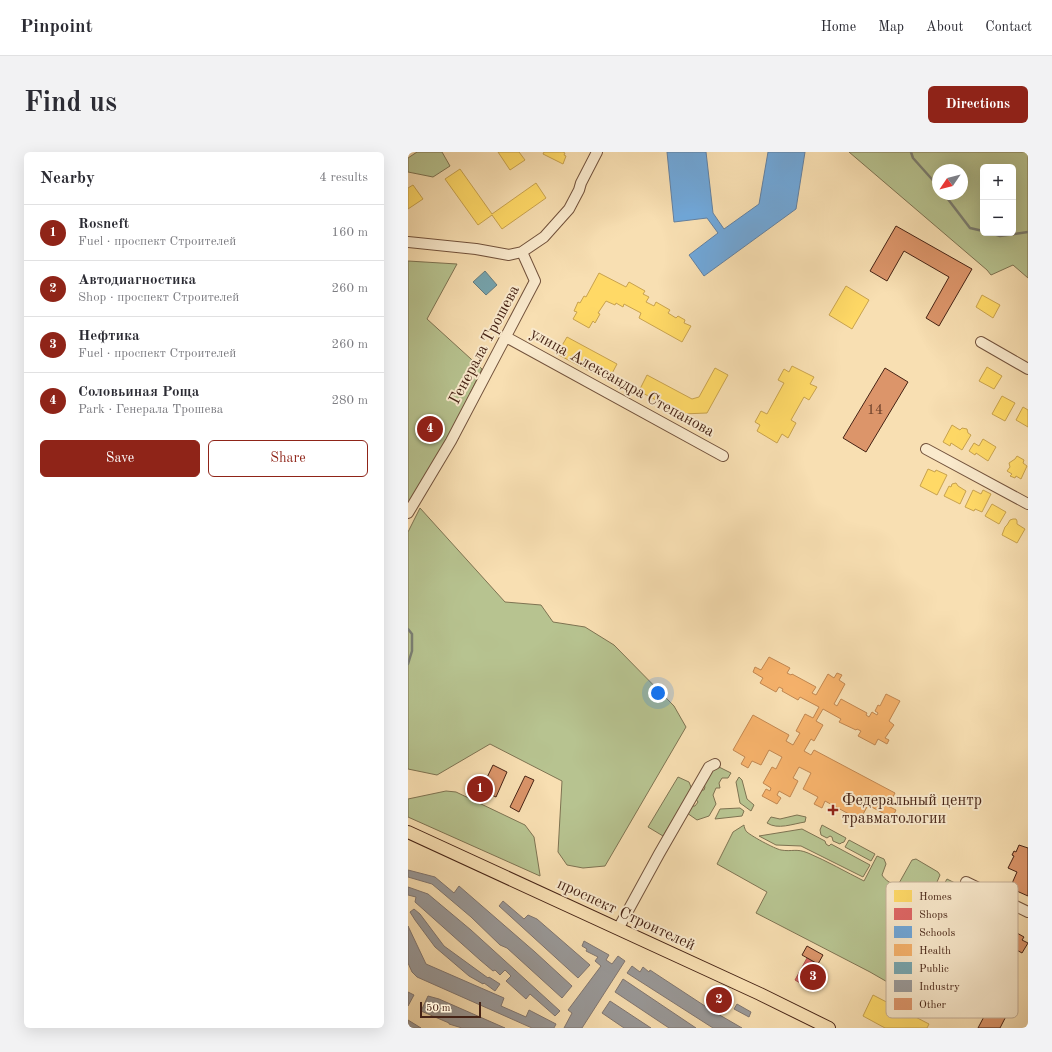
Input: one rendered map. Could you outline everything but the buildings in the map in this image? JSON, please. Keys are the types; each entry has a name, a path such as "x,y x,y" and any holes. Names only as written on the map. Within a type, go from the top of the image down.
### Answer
{"main road":[{"name":"проспект Строителей","path":"408,832 760,994 829,1028"}],"street":[{"path":"408,242 476,249 509,255 522,252 544,237 569,209 597,152"},
{"name":"Генерала Трошева","path":"408,513 451,441 535,281 522,252"},
{"name":"улица Александра Степанова","path":"506,337 723,456"},
{"path":"981,342 1028,369"},
{"path":"926,450 1028,504"},
{"path":"618,929 659,854 710,768 715,764"},
{"path":"1018,907 1028,912"}],"green space":[{"path":"417,152 442,152 450,166 433,177 408,172 408,158"},
{"path":"849,152 1028,152 1028,278 1013,265 991,275"},
{"path":"408,261 457,264 427,319 482,369 423,490 408,510"},
{"path":"420,508 505,602 541,605 553,622 585,627 614,645 674,706 686,727 605,866 583,868 567,865 558,852 562,781 490,744 437,775 408,769 408,532"},
{"path":"719,767 731,773 728,778 722,778 719,783 720,788 716,788 713,795 716,804 709,816 697,820 687,813 691,806 695,806 698,802 695,798 701,790 704,790 705,787 703,783 712,768"},
{"path":"678,777 689,782 691,787 690,791 663,836 648,827"},
{"path":"739,777 742,780 747,799 754,805 751,811 740,803 736,782"},
{"path":"446,791 456,792 525,825 534,837 540,876 408,817 408,799"},
{"path":"740,808 744,811 742,816 715,819 720,809"},
{"path":"797,815 806,817 805,822 780,826 767,823 771,817 780,819"},
{"path":"744,825 748,833 773,847 781,850 808,853 864,881 877,856 884,859 886,864 882,875 890,882 886,882 886,981 756,913 767,892 717,864 733,832"},
{"path":"822,825 846,838 844,842 840,844 833,841 832,837 830,836 827,838 821,835 820,830"},
{"path":"802,829 825,841 829,846 831,844 870,865 863,877 801,846 776,845 759,836"},
{"path":"849,840 875,854 871,861 845,847"},
{"path":"916,859 938,872 940,875 937,882 900,882 912,860"},
{"path":"947,879 953,882 945,882"}],"waterway":[{"path":"911,152 913,158 932,179"},
{"path":"949,200 970,228 980,230"},
{"path":"1016,234 1028,232"},
{"path":"408,629 412,634 412,651 408,664"}],"place":[{"name":"Соловьиная Роща","path":"430,429"},
{"name":"Rosneft","path":"480,789"},
{"name":"Федеральный центр травматологии","path":"833,810"},
{"name":"Нефтика","path":"813,977"},
{"name":"Автодиагностика","path":"719,1000"}]}
